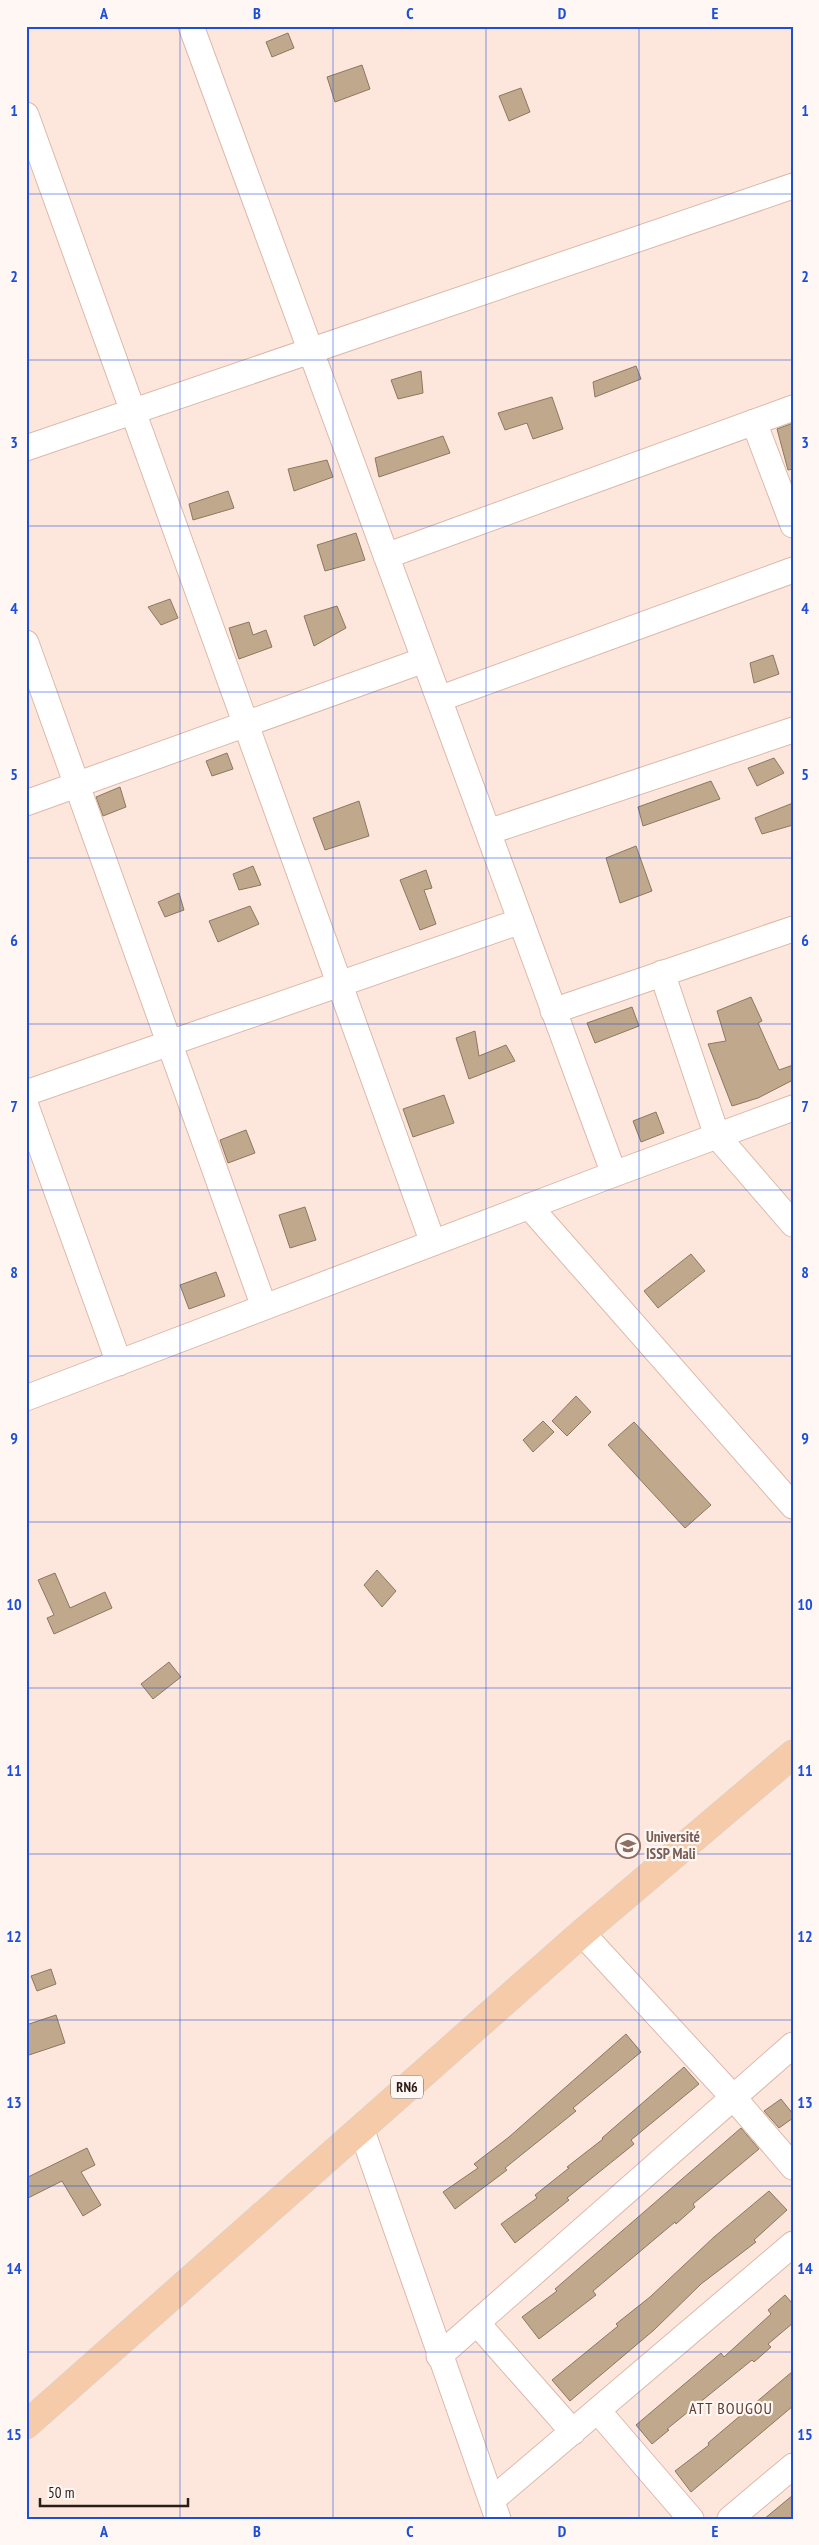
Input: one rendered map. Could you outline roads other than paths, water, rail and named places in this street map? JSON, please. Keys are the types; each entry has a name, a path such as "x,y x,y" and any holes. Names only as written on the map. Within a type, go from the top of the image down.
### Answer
{"main road":[{"name":"RN6","path":"26,2425 582,1933 793,1754"}],"street":[{"path":"191,26 614,1174"},
{"path":"26,115 433,1243"},
{"path":"26,448 793,186"},
{"path":"386,556 793,408"},
{"path":"754,422 793,525"},
{"path":"439,700 793,570"},
{"path":"26,643 264,1308"},
{"path":"26,803 424,660"},
{"path":"488,832 793,730"},
{"path":"26,1094 521,922"},
{"path":"554,1011 793,929"},
{"path":"662,973 717,1136 793,1224"},
{"path":"26,1106 118,1363"},
{"path":"26,1398 529,1206 793,1108"},
{"path":"529,1206 793,1506"},
{"path":"582,1933 733,2097 793,2168"},
{"path":"439,2356 793,2045"},
{"path":"361,2128 439,2356 495,2509 573,2432 793,2244"},
{"path":"477,2323 573,2432"},
{"path":"598,2411 691,2519"},
{"path":"730,2519 793,2466"}],"place":[{"name":"Université ISSP Mali","path":"628,1846"}],"district":[{"name":"ATT BOUGOU","path":"731,2408"}]}
